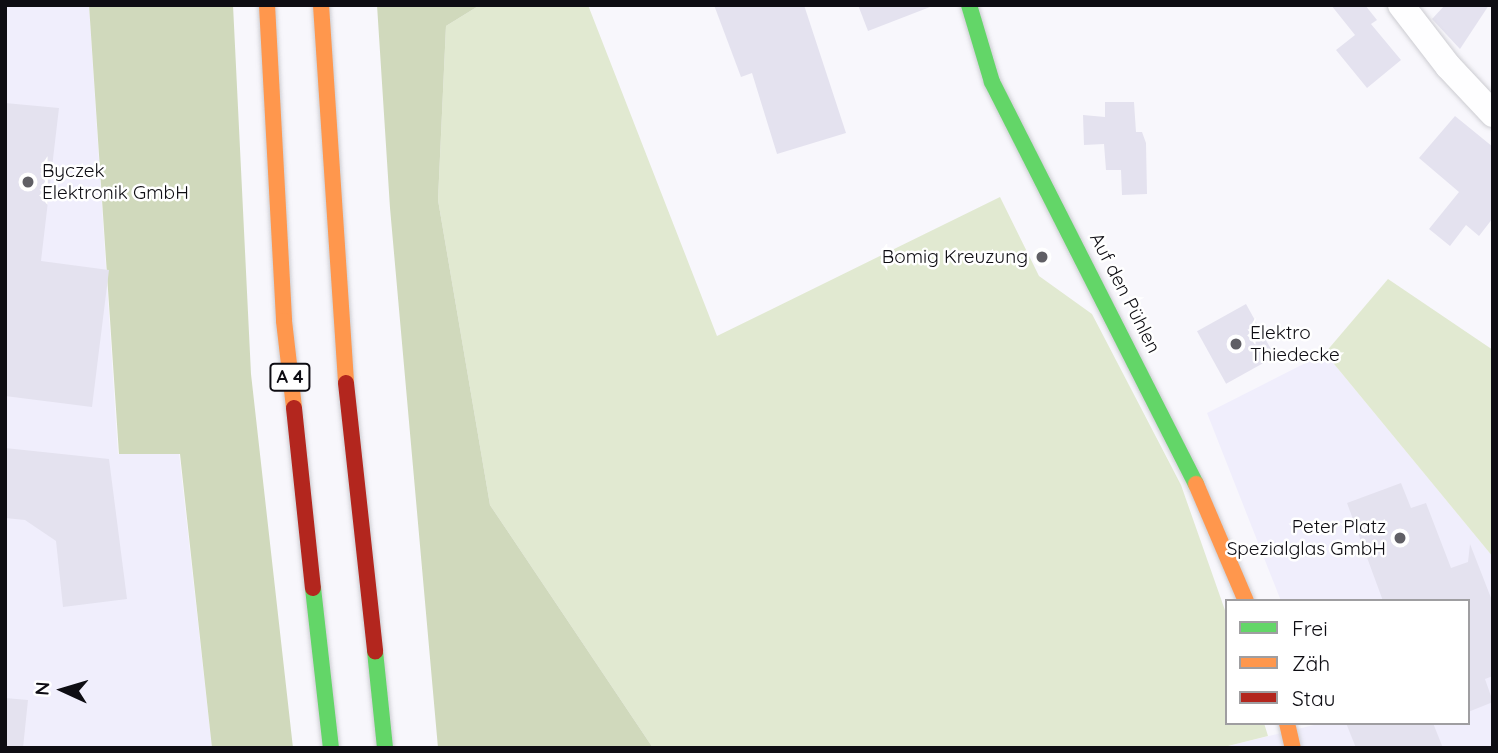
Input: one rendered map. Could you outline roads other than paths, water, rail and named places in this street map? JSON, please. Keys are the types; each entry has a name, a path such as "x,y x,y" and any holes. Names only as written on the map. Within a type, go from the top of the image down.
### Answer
{"main road":[{"name":"A 4","path":"267,5 284,321 331,748"},
{"path":"321,5 339,315 380,709 387,748"},
{"name":"Auf den Pühlen","path":"969,5 992,82 1187,463 1244,599"},
{"path":"1287,725 1293,748"}],"street":[{"path":"1401,5 1448,66 1493,114"}],"place":[{"name":"Byczek Elektronik GmbH","path":"28,182"},
{"name":"Bomig Kreuzung","path":"1042,257"},
{"name":"Elektro Thiedecke","path":"1236,344"},
{"name":"Peter Platz Spezialglas GmbH","path":"1400,538"}]}
